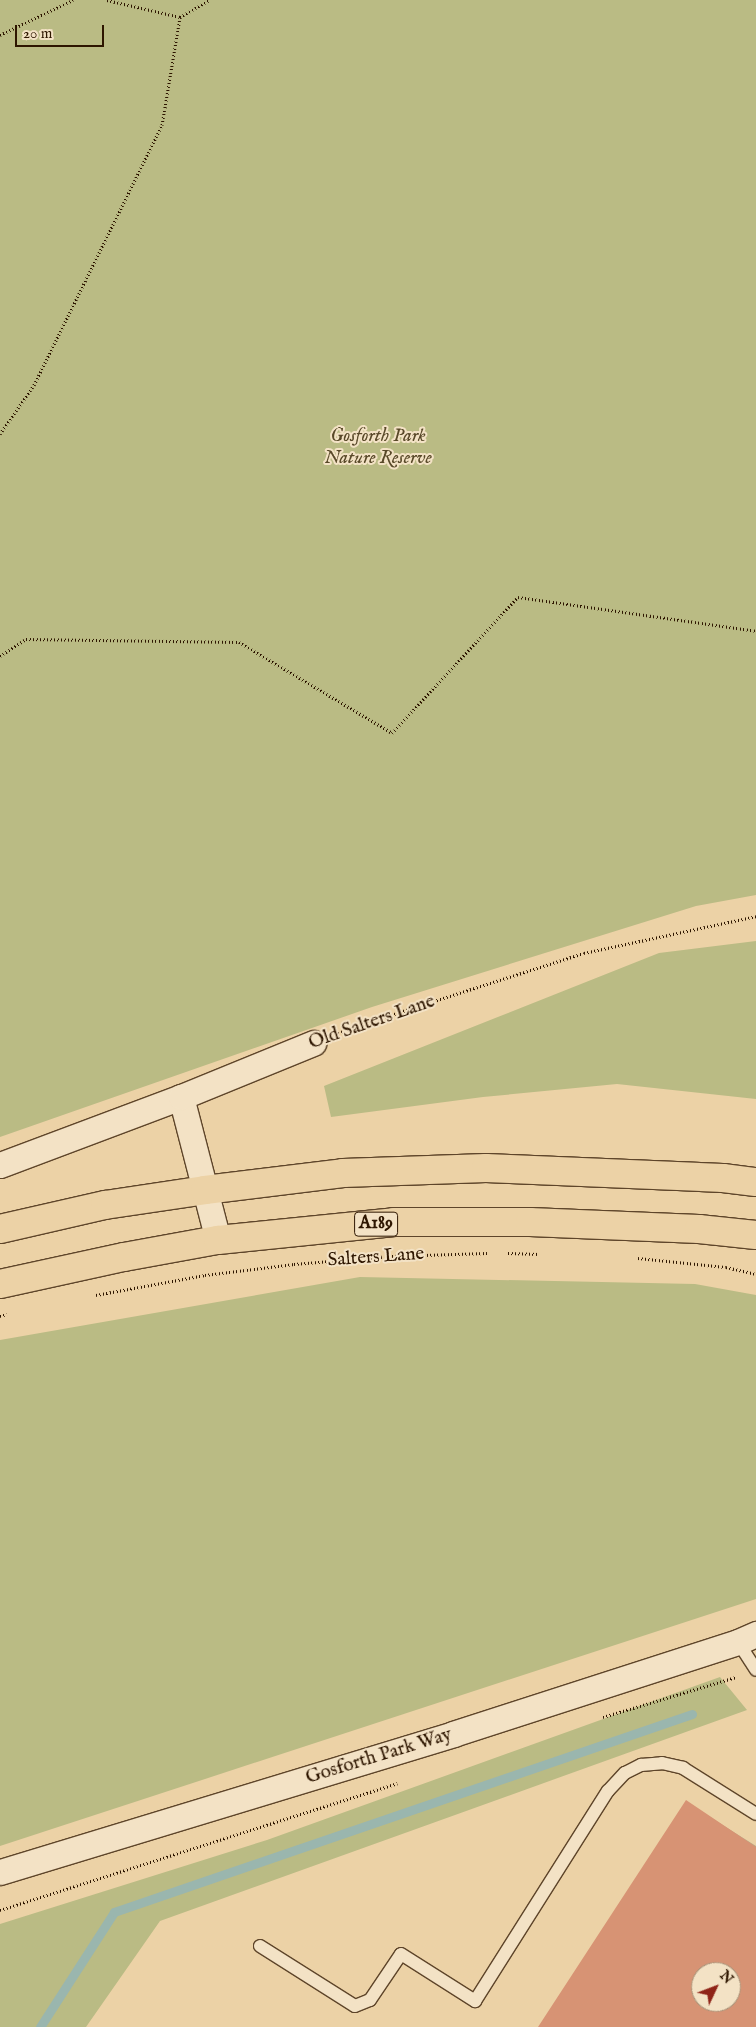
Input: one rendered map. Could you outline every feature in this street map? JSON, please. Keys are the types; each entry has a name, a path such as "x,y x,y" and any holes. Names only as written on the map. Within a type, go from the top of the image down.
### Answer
{"main road":[{"path":"0,1229 105,1205 205,1190 343,1173 486,1168 723,1178 756,1182"},
{"name":"Salters Lane","path":"0,1284 124,1257 218,1240 394,1222 530,1222 699,1229 756,1235"}],"street":[{"name":"Old Salters Lane","path":"0,1165 180,1097 313,1043"},
{"path":"180,1097 218,1240"},
{"name":"Gosforth Park Way","path":"0,1872 453,1734 747,1638"}],"lane":[{"path":"747,1638 756,1670"},
{"path":"260,1946 355,2006 370,2000 401,1954 475,2001 608,1791 625,1773 641,1765 655,1764 683,1768 756,1814"}],"path":[{"path":"0,35 73,0"},
{"path":"107,0 180,17 210,0"},
{"path":"0,434 34,385 162,125 180,17"},
{"path":"0,656 26,639 239,642 392,733 518,597 756,631"},
{"name":"Old Salters Lane","path":"313,1043 400,1012 584,953 756,916"},
{"name":"Salters Lane","path":"87,1297 205,1275 294,1264 392,1256 492,1253"},
{"path":"502,1253 548,1254"},
{"path":"635,1258 708,1265 756,1274"},
{"path":"0,1316 8,1314"},
{"path":"594,1720 737,1676"},
{"path":"0,1910 405,1780"}],"green space":[{"name":"Gosforth Park Nature Reserve","path":"0,0 756,0 756,895 696,906 372,1007 0,1137"},
{"path":"756,941 756,1099 617,1084 483,1097 331,1117 324,1086 659,953"},
{"path":"360,1277 695,1284 756,1295 756,1599 0,1846 0,1340"},
{"path":"720,1677 747,1710 160,1921 86,2027 0,2027 0,1924 267,1840"}],"building":[{"path":"686,1800 756,1847 756,2027 538,2027"}],"waterway":[{"path":"40,2027 114,1912 692,1714"}]}
